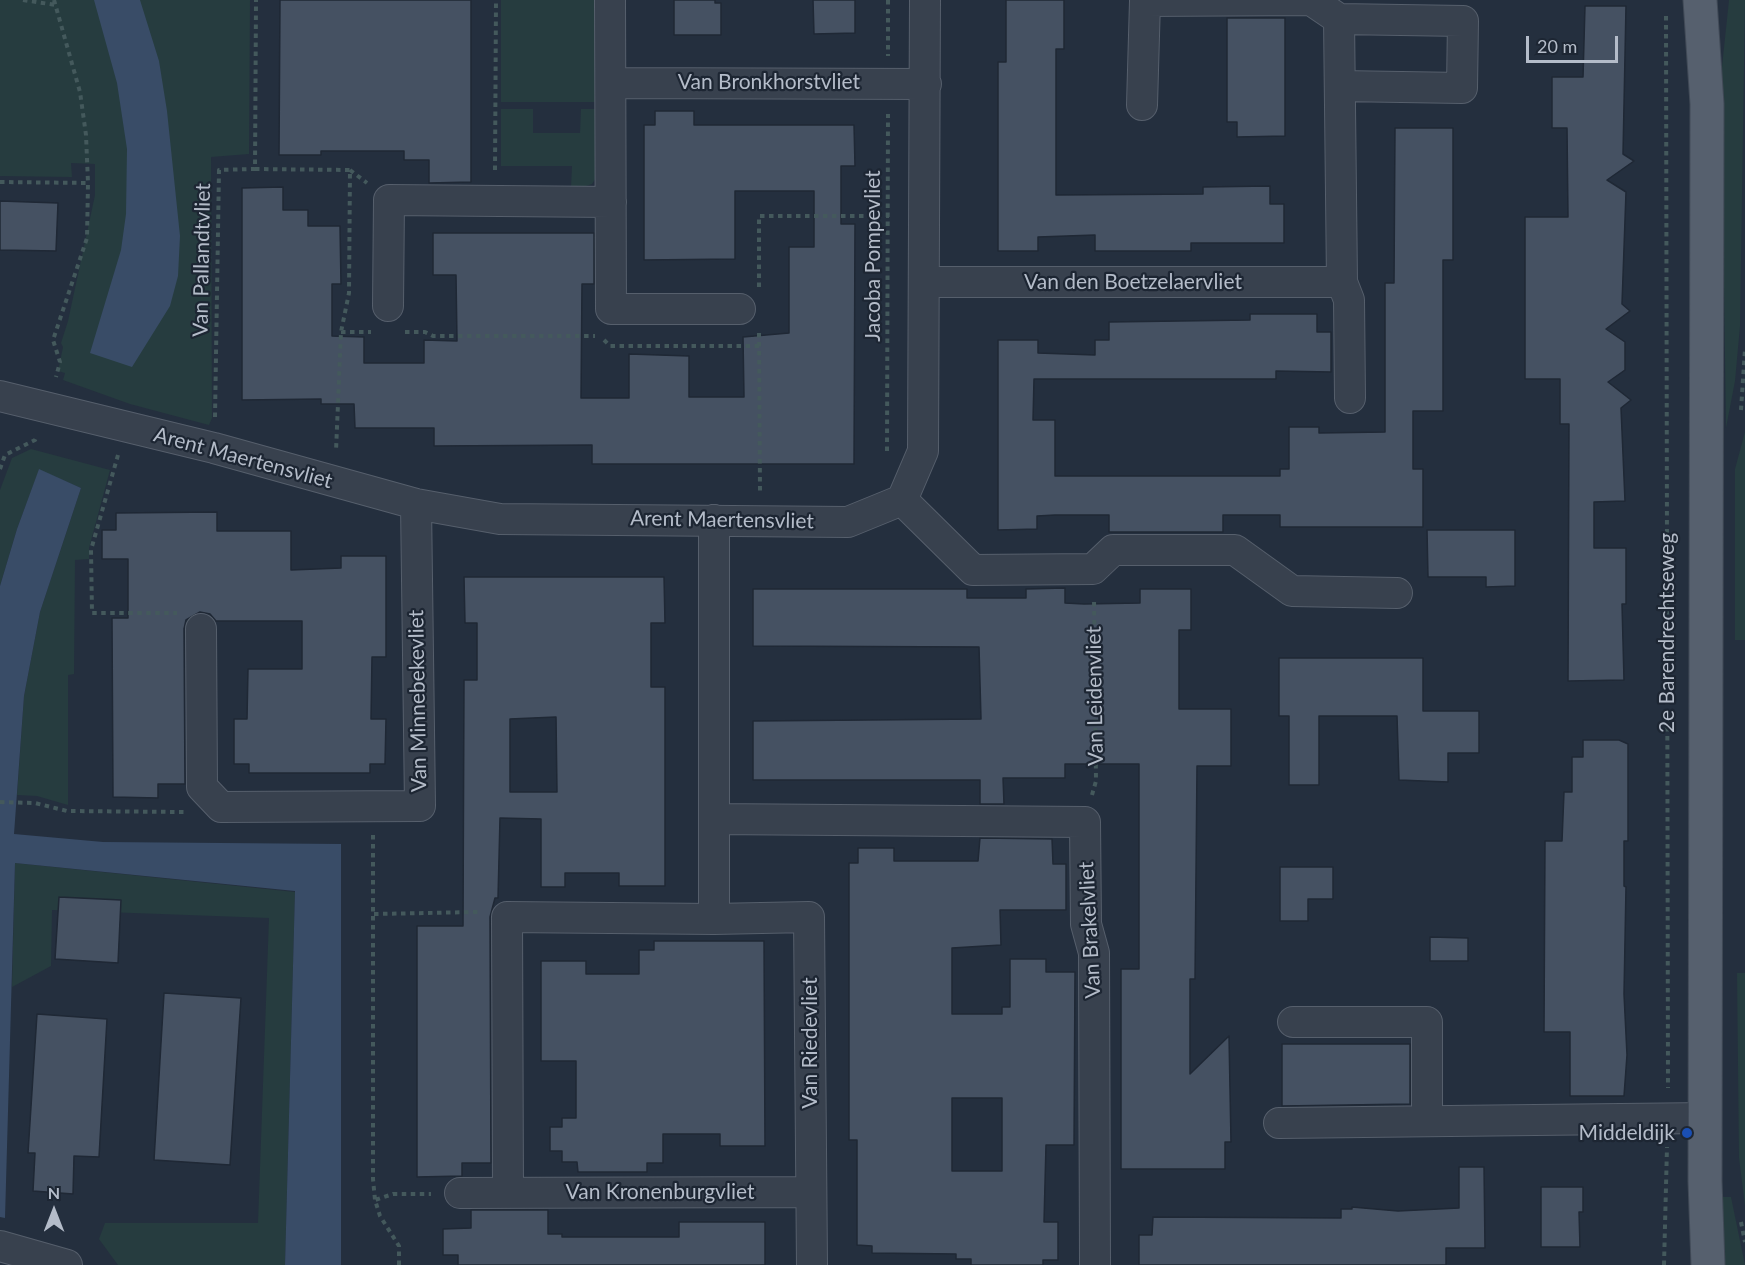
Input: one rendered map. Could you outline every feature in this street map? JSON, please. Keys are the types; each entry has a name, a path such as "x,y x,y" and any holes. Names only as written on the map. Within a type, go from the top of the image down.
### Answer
{"main road":[{"name":"2e Barendrechtseweg","path":"1700,0 1707,104 1705,1181 1708,1265"},
{"name":"2e Barendrechtseweg","path":"1707,104 1721,0"},
{"name":"2e Barendrechtseweg","path":"1694,1265 1705,1181"}],"street":[{"path":"610,0 611,309 752,311"},
{"path":"925,0 923,451 902,500 973,570 1093,569 1113,550 1234,550 1292,591 1397,593"},
{"path":"1142,105 1145,1 1311,0 1339,19 1463,21 1462,88 1341,86"},
{"path":"1339,19 1342,282 1349,300 1350,398"},
{"name":"Van Bronkhorstvliet","path":"611,83 888,82 926,84"},
{"path":"387,324 389,200 611,202"},
{"name":"Van den Boetzelaervliet","path":"925,282 1342,282"},
{"name":"Arent Maertensvliet","path":"0,396 214,448 416,504 500,519 848,522 902,500"},
{"name":"Van Minnebekevliet","path":"220,807 420,806 416,504"},
{"path":"714,520 714,919"},
{"path":"201,629 202,787 220,807"},
{"path":"714,819 1085,822"},
{"name":"Van Brakelvliet","path":"1085,822 1086,924 1094,953 1095,1265"},
{"path":"507,917 508,1192"},
{"name":"Van Riedevliet","path":"507,917 714,919 810,917 812,1265"},
{"path":"1293,1022 1427,1022 1427,1121"},
{"path":"1279,1123 1706,1118"},
{"name":"Van Kronenburgvliet","path":"460,1193 811,1192"},
{"path":"0,1246 67,1265"}],"path":[{"path":"0,469 5,455 35,440 60,362 53,340 87,238 86,135 80,92 55,3 23,0"},
{"path":"256,0 255,169 350,170 349,293 341,332 334,481"},
{"path":"495,201 496,0"},
{"name":"Jacoba Pompevliet","path":"884,458 888,449 888,0"},
{"name":"2e Barendrechtseweg","path":"1664,1265 1668,1119 1666,12"},
{"name":"Van Pallandtvliet","path":"214,448 219,170 255,169"},
{"path":"0,182 88,183"},
{"path":"760,521 759,346 752,311 759,216 889,216"},
{"path":"341,332 387,324 425,332 433,336 600,336 610,346 759,346"},
{"path":"126,428 91,550 92,613 201,614 201,629"},
{"name":"Van Leidenvliet","path":"1085,822 1096,781 1093,569"},
{"path":"0,802 35,803 68,812 188,813 220,807"},
{"path":"373,807 373,1179 375,1200 380,1216 399,1246 399,1265"},
{"path":"374,914 498,912 507,917"},
{"path":"375,1200 393,1194 460,1193"}],"green space":[{"path":"0,0 250,0 249,154 211,157 212,418 209,425 130,404 63,380 65,373 58,371 63,347 61,343 68,321 95,195 95,164 71,163 72,177 0,176"},
{"path":"501,0 599,0 600,102 501,102"},
{"path":"1729,0 1745,0 1740,326 1735,381 1726,428 1721,76"},
{"path":"501,109 533,109 533,133 580,133 581,109 598,109 597,176 592,184 571,187 572,166 501,166"},
{"path":"1745,432 1745,640 1735,640 1735,469"},
{"path":"31,449 110,470 89,548 89,559 75,560 74,674 68,675 68,805 37,796 17,795 24,696 40,612 81,488 39,470 17,529 0,586 0,490 12,458"},
{"path":"15,863 295,892 285,1265 118,1265 99,1239 105,1223 258,1223 269,918 52,910 51,966 12,987"},
{"path":"1737,973 1745,973 1745,1206 1739,1158"},
{"path":"1721,1197 1731,1197 1745,1265 1721,1265"}],"water":[{"path":"94,0 140,0 159,61 167,111 180,236 178,276 170,306 132,367 90,353 121,250 126,214 127,149 117,83"},
{"path":"39,469 81,488 40,612 24,696 14,834 103,842 341,844 341,1265 285,1265 295,891 15,863 5,1218 0,1217 0,586 17,529"}],"building":[{"path":"280,0 471,0 471,182 429,183 429,160 404,160 404,151 321,151 321,155 279,155"},
{"path":"674,0 715,0 715,3 721,3 721,35 674,35"},
{"path":"813,0 855,0 855,33 814,34"},
{"path":"1006,0 1064,0 1064,49 1056,49 1056,195 1203,194 1203,187 1270,186 1270,204 1284,204 1284,243 1191,243 1191,251 1095,251 1095,235 1038,237 1038,251 998,251 998,62 1006,62"},
{"path":"1585,6 1626,6 1623,154 1634,161 1607,180 1626,192 1622,304 1630,311 1606,329 1625,342 1625,370 1608,382 1631,400 1621,408 1625,501 1594,502 1594,548 1626,548 1626,604 1622,604 1624,680 1568,681 1569,424 1560,424 1560,379 1525,379 1525,217 1568,217 1567,128 1552,128 1552,77 1583,77"},
{"path":"1227,18 1285,18 1285,136 1237,137 1237,122 1227,122"},
{"path":"655,111 694,111 694,125 854,125 855,166 841,166 841,224 855,224 854,464 592,464 592,445 434,446 434,428 355,428 354,404 321,404 321,399 242,400 242,188 283,187 283,210 308,210 308,226 340,226 341,284 332,284 332,336 364,337 364,363 424,363 424,340 457,341 456,275 433,275 433,233 594,233 594,284 582,284 581,398 629,398 629,354 689,356 689,397 744,397 743,337 789,333 789,247 814,247 814,191 735,191 735,259 644,260 644,125 655,125"},
{"path":"1395,128 1453,128 1453,260 1443,260 1443,411 1413,411 1413,469 1423,469 1423,527 1280,527 1280,515 1223,515 1223,532 1109,532 1109,515 1055,515 1037,516 1037,529 998,530 998,340 1038,340 1038,353 1095,355 1095,340 1109,340 1109,322 1250,320 1250,314 1317,314 1317,332 1331,332 1331,372 1276,371 1276,379 1034,379 1033,420 1055,420 1055,476 1280,476 1280,469 1289,469 1289,427 1319,427 1319,433 1385,432 1385,283 1394,283"},
{"path":"0,201 58,203 56,251 0,250"},
{"path":"217,512 217,531 291,531 291,570 341,568 341,556 386,556 386,657 372,657 371,719 386,719 385,764 370,764 370,773 249,773 249,764 234,764 234,719 247,719 248,669 302,669 302,621 216,621 210,614 200,612 186,620 184,629 185,784 158,784 158,798 113,797 112,618 128,618 128,559 102,559 102,530 116,530 116,513"},
{"path":"1427,530 1515,530 1515,586 1486,587 1486,577 1428,577"},
{"path":"464,577 664,577 665,623 651,623 651,687 665,687 665,886 619,886 619,873 565,873 565,887 541,887 541,819 500,818 498,898 495,898 490,917 491,1163 462,1163 462,1176 417,1177 417,926 463,926 464,680 477,680 477,623 465,623","holes":["556,717 557,792 510,792 510,719"]},
{"path":"1065,588 1065,603 1084,604 1140,603 1140,589 1191,589 1191,630 1179,630 1179,709 1231,709 1231,766 1197,766 1195,979 1190,979 1190,1074 1229,1036 1231,1142 1225,1142 1225,1169 1121,1169 1121,969 1139,969 1139,764 1065,764 1065,778 1003,778 1004,804 980,804 980,780 753,780 753,721 981,719 979,647 753,646 753,589 967,589 967,598 1026,598 1026,589"},
{"path":"1279,658 1423,658 1423,711 1479,711 1479,753 1448,753 1448,782 1399,780 1397,716 1319,716 1319,785 1289,785 1289,716 1279,716"},
{"path":"1583,740 1619,740 1628,744 1628,841 1624,841 1624,886 1626,887 1624,994 1627,1055 1624,1096 1570,1096 1570,1032 1544,1032 1545,841 1562,841 1564,792 1572,792 1572,757 1583,757"},
{"path":"980,838 1052,839 1053,864 1066,864 1066,910 1000,910 1001,945 952,948 952,1014 1002,1014 1002,1007 1010,1007 1010,959 1046,959 1046,972 1075,972 1074,1145 1046,1145 1044,1222 1058,1222 1058,1260 1043,1260 1043,1265 971,1265 971,1259 956,1259 956,1254 872,1253 872,1246 857,1245 857,1140 849,1140 849,863 858,863 858,848 894,848 894,861 978,861","holes":["952,1098 1002,1098 1002,1171 952,1171"]},
{"path":"1280,867 1333,867 1333,899 1308,899 1308,921 1280,921"},
{"path":"59,897 121,900 118,963 55,959"},
{"path":"1430,937 1468,938 1468,961 1430,961"},
{"path":"654,941 764,941 765,1146 720,1146 720,1134 663,1134 663,1163 647,1163 647,1172 578,1172 577,1162 562,1162 562,1151 550,1151 550,1127 562,1127 562,1118 576,1118 576,1061 541,1061 541,961 586,961 586,974 639,974 639,950 654,950"},
{"path":"164,993 241,998 230,1165 154,1160"},
{"path":"37,1014 107,1019 99,1157 74,1156 73,1194 33,1191 35,1153 28,1153"},
{"path":"1282,1044 1410,1044 1410,1104 1282,1106"},
{"path":"1459,1167 1484,1167 1485,1248 1446,1248 1446,1265 1139,1265 1139,1235 1152,1235 1153,1217 1341,1218 1341,1209 1352,1209 1352,1207 1398,1211 1459,1208"},
{"path":"1541,1187 1583,1187 1583,1212 1579,1212 1580,1247 1541,1247"},
{"path":"471,1210 548,1210 548,1234 562,1234 562,1237 679,1237 679,1222 765,1222 765,1265 458,1265 458,1255 443,1255 443,1229 471,1228"}],"place":[{"name":"Middeldijk","path":"1687,1133"}]}
